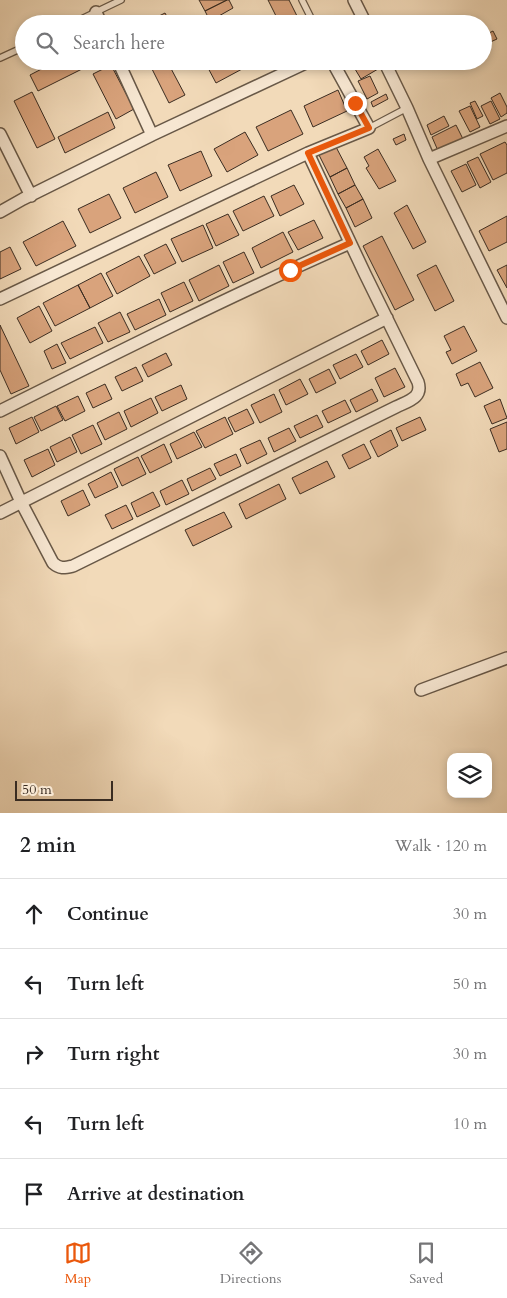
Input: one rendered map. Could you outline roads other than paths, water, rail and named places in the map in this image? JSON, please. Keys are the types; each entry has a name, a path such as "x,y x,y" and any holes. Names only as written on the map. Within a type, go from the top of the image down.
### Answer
{"street":[{"path":"359,2 363,15"},
{"path":"122,70 152,135"},
{"path":"0,212 152,135 291,70"},
{"path":"0,298 308,153 369,128 337,70"},
{"path":"388,70 429,159 507,318"},
{"path":"429,159 507,126"},
{"path":"0,134 31,196"},
{"path":"0,456 21,502 53,563 58,567 64,568 73,566 396,407 418,394 420,389 418,382 308,153"},
{"path":"0,411 152,335 350,243"},
{"path":"0,513 387,318"},
{"path":"421,690 507,658"}],"lane":[{"path":"90,15 121,0"},
{"path":"302,0 310,15"},
{"path":"0,58 15,51"},
{"path":"369,128 407,108"}]}
